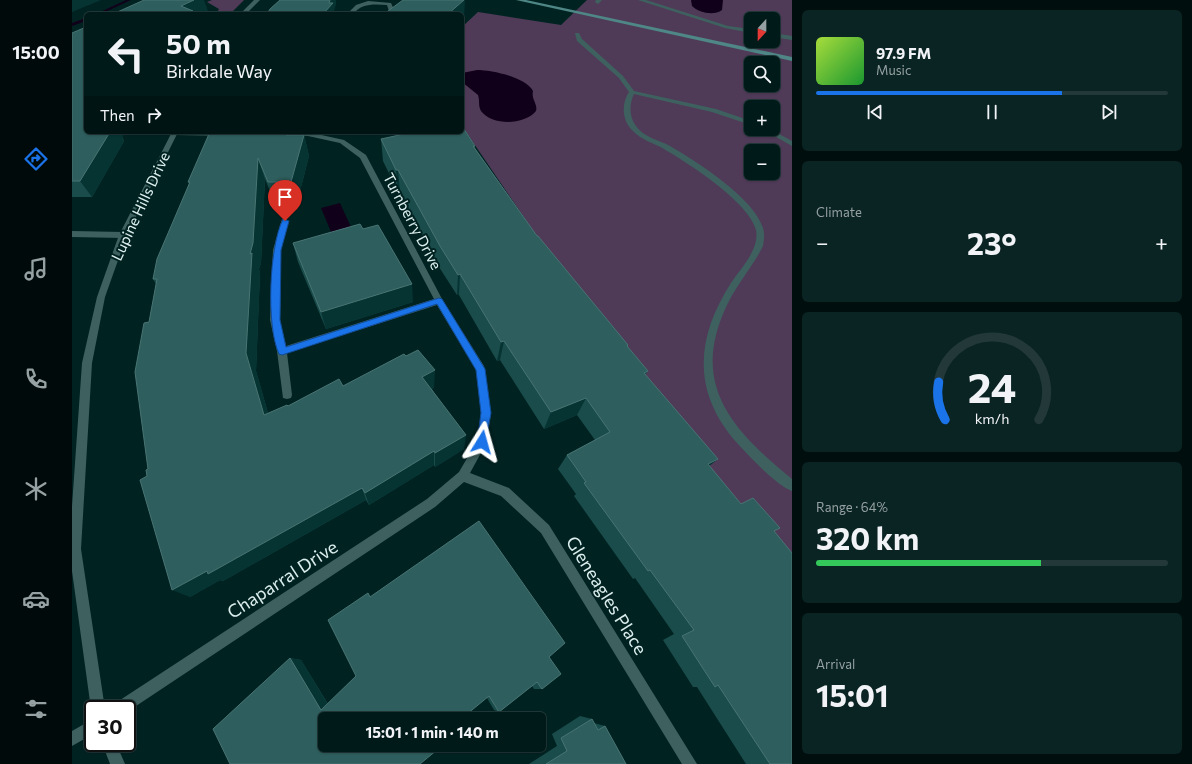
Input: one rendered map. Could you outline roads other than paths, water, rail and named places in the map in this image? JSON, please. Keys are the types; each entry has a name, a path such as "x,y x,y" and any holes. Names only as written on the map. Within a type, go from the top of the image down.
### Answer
{"main road":[{"path":"519,0 792,59"}],"street":[{"path":"245,12 257,0"},
{"path":"641,0 727,26 744,30"},
{"path":"352,12 358,5 374,2 389,4 392,12"},
{"path":"577,34 579,40 620,76 632,92 714,110 744,120"},
{"path":"780,36 792,38"},
{"path":"632,92 628,96 627,112 631,124 636,131 683,157 707,174 743,204 757,224 761,238 759,246 720,311 712,332 708,358 709,379 713,398 720,414 734,434 762,462 792,486"},
{"name":"Lupine Hills Drive","path":"97,700 75,550 87,363 102,297 123,235 174,134"},
{"name":"Turnberry Drive","path":"313,134 342,141 364,157 439,301 481,369 486,413 482,442 463,476"},
{"path":"778,136 792,144"},
{"path":"285,221 277,250 275,320 282,351 287,395"},
{"path":"72,234 123,235"},
{"path":"282,351 439,301"},
{"name":"Chaparral Drive","path":"133,700 431,504 463,476"},
{"name":"Gleneagles Place","path":"463,476 505,492 545,529 690,764"},
{"path":"72,739 84,732"},
{"path":"112,752 118,764"}],"waterway":[{"path":"102,12 129,0"},
{"path":"72,25 84,20"}]}
